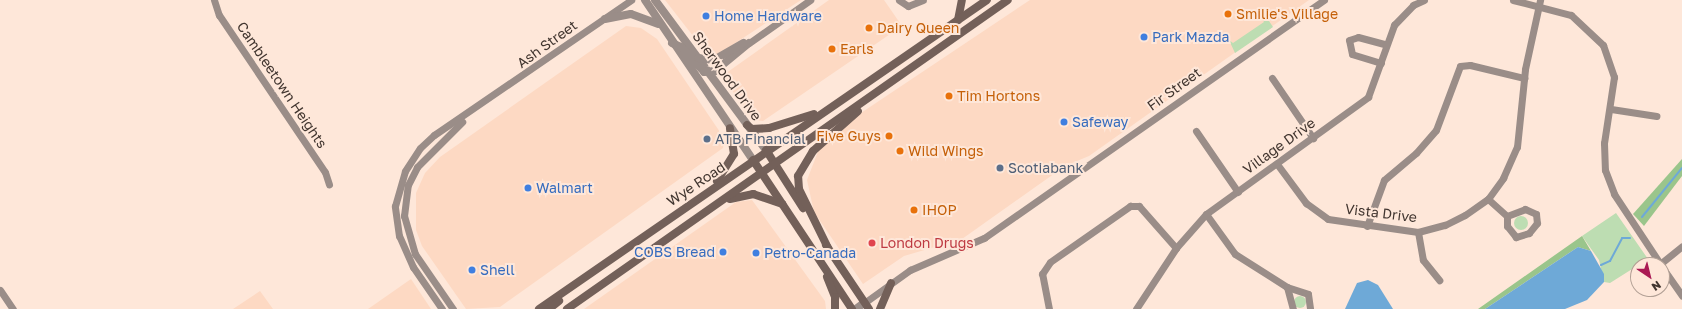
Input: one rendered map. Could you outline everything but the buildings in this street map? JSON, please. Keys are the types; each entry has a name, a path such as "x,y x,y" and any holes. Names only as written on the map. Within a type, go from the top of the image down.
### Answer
{"main road":[{"path":"958,20 962,0"},
{"name":"Wye Road","path":"539,309 766,150 987,0"},
{"name":"Wye Road","path":"567,309 724,201 774,164 1008,0"},
{"path":"828,248 798,189 800,170 813,150 888,84"},
{"path":"747,125 756,129 774,127 824,110"},
{"path":"708,191 732,160 734,150 730,128"},
{"name":"Sherwood Drive","path":"766,150 828,248 867,306"},
{"name":"Sherwood Drive","path":"753,160 852,309"},
{"path":"724,201 753,194 782,204"},
{"path":"821,263 835,297 835,309"},
{"path":"880,309 891,283"},
{"path":"548,309 562,299 565,290"}],"street":[{"name":"Cambleetown Heights","path":"214,0 219,14 325,172 329,184"},
{"name":"Ash Street","path":"442,309 404,251 395,221 396,197 405,170 420,148 632,0"},
{"name":"Sherwood Drive","path":"645,0 659,25 753,160"},
{"name":"Sherwood Drive","path":"655,0 766,150"},
{"path":"672,43 681,47 702,72 715,71 749,43 810,0"},
{"path":"899,0 908,6 923,0"},
{"name":"Fir Street","path":"856,309 867,306 891,283 919,266 957,252 984,238 1324,0"},
{"name":"Village Drive","path":"1136,309 1176,248 1206,214 1368,97 1381,63 1385,44 1403,16 1424,0"},
{"path":"1513,0 1539,3 1571,15 1603,45 1614,77 1611,108 1604,143 1605,170 1614,194 1656,257"},
{"name":"Vista Drive","path":"1277,164 1317,214 1328,219 1367,226 1418,232 1445,225 1488,199 1503,178 1517,147 1524,78 1539,3"},
{"path":"605,19 630,14 659,25"},
{"path":"1381,63 1352,54 1349,40 1358,37 1385,44"},
{"path":"698,58 710,61 749,43"},
{"path":"1367,226 1384,180 1416,153 1436,130 1460,66 1470,65 1524,78"},
{"path":"1272,78 1313,138"},
{"path":"1611,108 1656,116"},
{"name":"Ash Street","path":"453,309 412,248 405,227 404,209 408,185 417,167 477,109"},
{"path":"1196,131 1238,192"},
{"path":"1488,199 1507,216 1507,226 1516,237 1529,233 1537,223 1536,214 1525,209 1507,216"},
{"path":"1049,309 1042,274 1050,262 1130,206 1138,206 1176,248"},
{"path":"1206,214 1236,254 1287,287 1308,294 1310,309"},
{"path":"1418,232 1423,260 1438,280"},
{"path":"1670,257 1682,246"},
{"path":"1670,278 1682,296"},
{"path":"1287,287 1293,309"},
{"path":"0,290 13,309"}],"shaded area":[{"path":"665,0 801,0 711,59"},
{"path":"829,0 884,0 902,26 763,121 753,120 722,76"},
{"path":"1030,0 1309,0 1089,156 1065,166 962,239 904,256 863,284 814,212 807,180 819,149 846,123"},
{"path":"626,26 641,28 657,39 724,138 723,148 500,307 466,309 422,246 416,230 416,193 425,173 440,157"},
{"path":"752,200 825,301 826,309 584,309 736,202"},
{"path":"411,279 431,309 368,309"},
{"path":"260,291 273,309 233,309"}],"green space":[{"path":"1265,15 1273,27 1235,53 1229,40 1233,43 1264,22 1261,17"},
{"path":"1682,159 1682,176 1644,226 1633,214"},
{"path":"1616,213 1647,257 1630,257 1630,270 1610,283 1604,282 1599,260 1582,236"},
{"path":"1521,216 1526,218 1528,223 1526,228 1521,230 1516,228 1514,223 1516,218"},
{"path":"1582,236 1591,251 1578,247 1485,309 1478,309"},
{"path":"1298,296 1302,296 1306,302 1302,308 1298,308 1294,304 1294,300"}],"water":[{"path":"1578,247 1591,251 1604,274 1604,282 1587,300 1565,309 1485,309"},
{"path":"1368,280 1378,285 1393,309 1345,309 1357,283"}],"waterway":[{"path":"1642,217 1682,168"},
{"path":"1601,265 1610,261 1622,238 1630,238"}],"place":[{"name":"Smilie's Village","path":"1228,14"},
{"name":"Home Hardware","path":"706,16"},
{"name":"Dairy Queen","path":"869,28"},
{"name":"Park Mazda","path":"1144,37"},
{"name":"Earls","path":"832,49"},
{"name":"Tim Hortons","path":"949,96"},
{"name":"Safeway","path":"1064,122"},
{"name":"Five Guys","path":"889,136"},
{"name":"ATB Financial","path":"707,139"},
{"name":"Wild Wings","path":"900,151"},
{"name":"Scotiabank","path":"1000,168"},
{"name":"Walmart","path":"528,188"},
{"name":"IHOP","path":"914,210"},
{"name":"London Drugs","path":"872,243"},
{"name":"COBS Bread","path":"723,252"},
{"name":"Petro-Canada","path":"756,253"},
{"name":"Shell","path":"472,270"}]}
